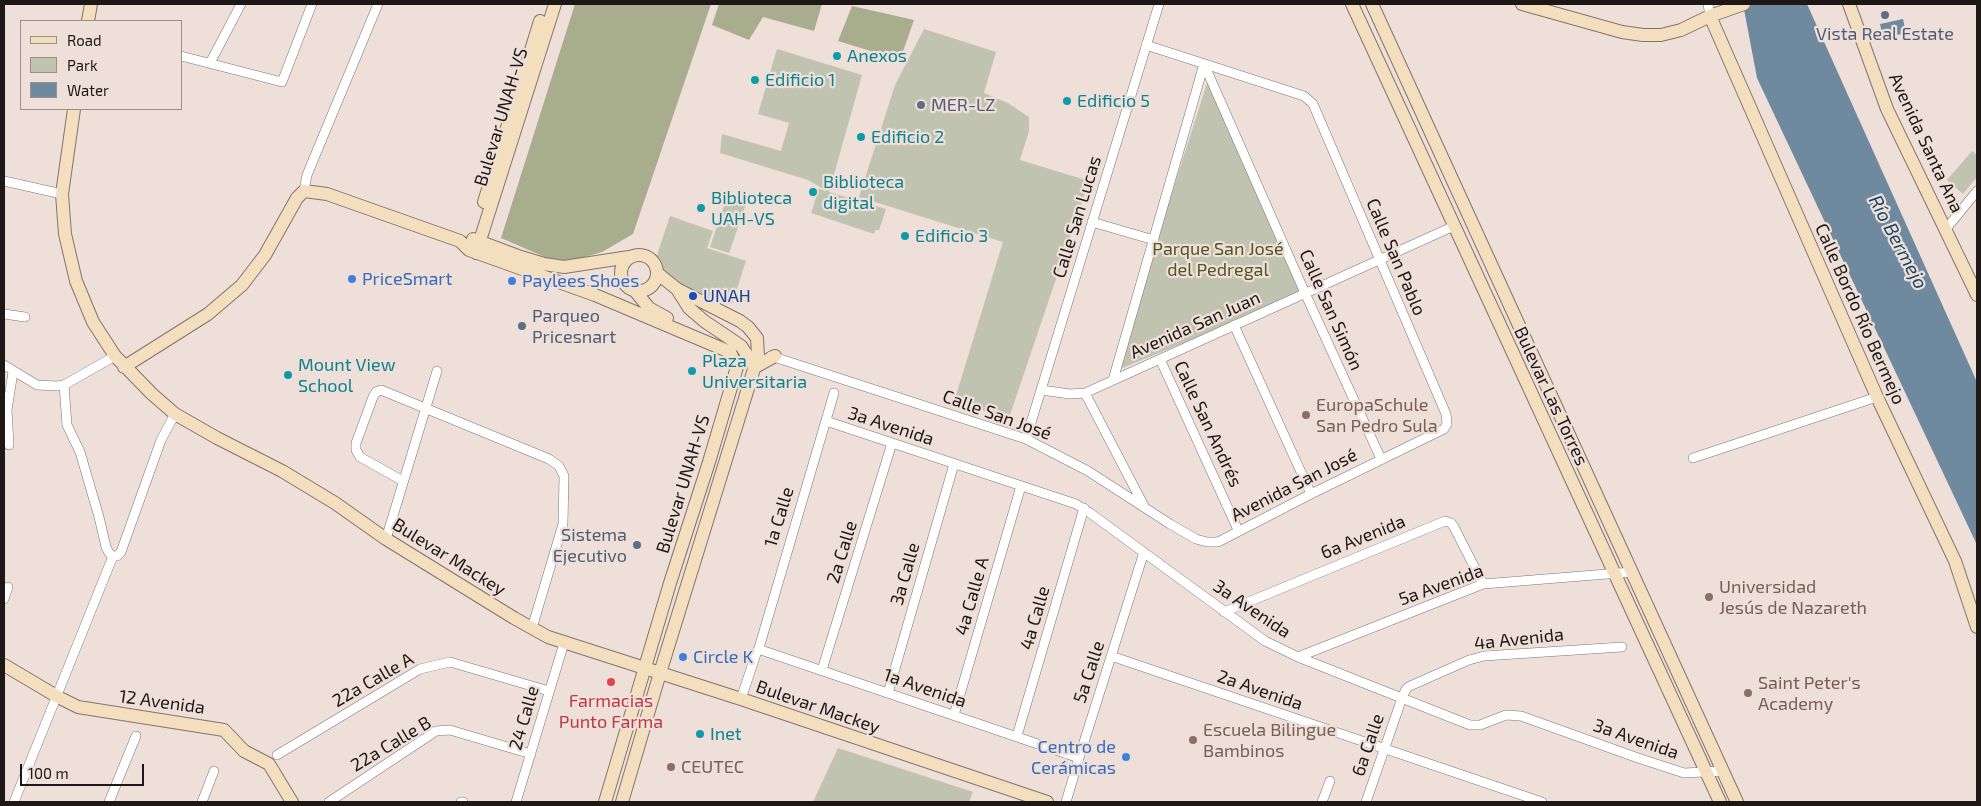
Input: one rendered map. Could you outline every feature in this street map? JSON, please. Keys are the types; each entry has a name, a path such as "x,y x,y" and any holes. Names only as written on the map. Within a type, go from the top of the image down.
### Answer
{"main road":[{"path":"88,20 91,4"},
{"name":"Bulevar Las Torres","path":"1352,4 1720,802"},
{"name":"Bulevar Las Torres","path":"1372,4 1737,802"},
{"path":"1522,4 1622,32 1643,35 1661,35 1681,30 1709,10 1741,5"},
{"name":"Avenida Santa Ana","path":"1849,4 1887,110 1977,295"},
{"name":"Bulevar UNAH-VS","path":"550,5 472,245 730,352 737,367 605,802"},
{"name":"Calle Bordo Río Bermejo","path":"1709,10 1877,397 1955,561 1977,627"},
{"name":"Bulevar Mackey","path":"74,110 62,194 65,234 76,281 93,322 115,356 175,414 282,471 335,503 386,539 532,628 564,643 741,699 1047,802"},
{"path":"124,366 208,314 242,285 265,255 297,198 304,191 328,194 472,245 544,264 564,267 638,254 649,258 655,264 657,273 655,282 649,289 631,289 614,294 596,295"},
{"path":"629,257 621,269 621,278 649,308 671,320 676,329"},
{"path":"657,273 677,289 740,321 748,327 757,338 757,362"},
{"path":"677,289 689,308 704,321 741,346 757,362"},
{"path":"757,362 775,356"},
{"name":"Bulevar UNAH-VS","path":"622,802 660,673 757,362"},
{"name":"12 Avenida","path":"4,665 78,707 224,730 244,751 269,764 292,802"}],"street":[{"path":"210,63 241,4"},
{"path":"182,56 282,82 312,4"},
{"path":"304,191 307,175 378,4"},
{"name":"Calle San Lucas","path":"1026,439 1159,4"},
{"path":"1113,380 1204,64 1146,45"},
{"name":"Calle San Pablo","path":"1204,64 1304,96 1313,104 1446,414 1447,424"},
{"name":"Calle San Simón","path":"1204,64 1381,459"},
{"path":"4,181 62,194"},
{"path":"1946,229 1977,192"},
{"path":"1092,222 1154,240"},
{"name":"Avenida San Juan","path":"1041,390 1070,394 1085,393 1454,226"},
{"path":"4,314 26,316"},
{"path":"1234,325 1311,494"},
{"path":"4,366 37,385 64,385 115,356"},
{"name":"Calle San José","path":"775,356 1026,439 1088,471 1196,539 1207,542"},
{"name":"Calle San Andrés","path":"1160,359 1238,530"},
{"path":"386,539 437,371"},
{"path":"9,445 7,410 14,372"},
{"name":"1a Calle","path":"741,699 759,651 758,645 839,378"},
{"path":"64,385 66,425 80,452 106,547 113,556"},
{"path":"403,481 360,457 356,450 356,443 376,392 381,390 549,459 559,466 562,471 564,498 563,524 532,628"},
{"path":"1085,393 1144,506"},
{"path":"1693,458 1877,397"},
{"path":"113,556 117,556 121,552 161,440 175,414"},
{"name":"3a Avenida","path":"826,421 1084,508 1265,641 1298,657 1470,725 1480,725 1506,716 1521,716 1684,773 1724,771"},
{"name":"Avenida San José","path":"1207,542 1218,542 1238,530 1444,429 1447,424"},
{"name":"2a Calle","path":"822,670 892,443"},
{"name":"3a Calle","path":"888,693 954,464"},
{"name":"4a Calle A","path":"954,715 1021,486"},
{"name":"4a Calle","path":"1016,736 1084,508"},
{"name":"6a Avenida","path":"1224,612 1444,521 1451,523 1454,527 1483,584"},
{"name":"5a Calle","path":"1066,802 1078,758 1144,552"},
{"path":"14,802 58,697 113,556"},
{"name":"5a Avenida","path":"1298,657 1483,584 1632,572"},
{"path":"4,599 8,587"},
{"name":"24 Calle","path":"516,802 564,643"},
{"name":"4a Avenida","path":"1402,698 1406,689 1410,686 1484,656 1622,647"},
{"name":"1a Avenida","path":"759,651 822,670 1078,758"},
{"name":"2a Avenida","path":"1111,656 1542,802"},
{"name":"22a Calle A","path":"277,755 420,669 450,662 549,692"},
{"name":"6a Calle","path":"1366,802 1402,698"},
{"name":"22a Calle B","path":"329,802 436,731 450,730 531,754"},
{"path":"109,802 136,736"},
{"path":"202,802 214,771"},
{"path":"1322,802 1330,781"}],"green space":[{"path":"575,4 711,4 633,234 602,252 581,258 554,261 501,238"},
{"path":"719,4 822,4 814,31 763,17 749,40 712,25"},
{"path":"852,6 914,20 900,60 838,41"},
{"path":"924,29 996,52 984,93 1008,103 1029,117 1029,131 1020,160 1089,181 1009,418 954,402 1003,242 859,197 895,85"},
{"path":"777,49 862,75 829,192 886,209 879,230 875,230 874,234 811,213 819,189 827,191 808,180 720,153 722,134 781,151 789,123 758,114"},
{"name":"Parque San José del Pedregal","path":"1209,77 1305,293 1115,371"},
{"path":"1972,151 1977,155 1977,177 1963,194 1947,180"},
{"path":"727,197 746,204 729,253 710,247"},
{"path":"670,216 713,231 707,248 746,261 732,304 650,276"},
{"path":"838,748 973,792 969,802 813,802"}],"water":[{"name":"Río Bermejo","path":"1743,4 1807,4 1977,382 1977,545 1757,78"},
{"path":"1903,19 1906,33 1883,38 1880,24"}],"place":[{"name":"Vista Real Estate","path":"1885,15"},
{"name":"Anexos","path":"837,56"},
{"name":"Edificio 1","path":"755,80"},
{"name":"Edificio 5","path":"1067,101"},
{"name":"MER-LZ","path":"921,105"},
{"name":"Edificio 2","path":"861,137"},
{"name":"Biblioteca digital","path":"813,192"},
{"name":"Biblioteca UAH-VS","path":"701,208"},
{"name":"Edificio 3","path":"905,236"},
{"name":"PriceSmart","path":"352,279"},
{"name":"Paylees Shoes","path":"512,281"},
{"name":"UNAH","path":"693,296"},
{"name":"Parqueo Pricesnart","path":"522,326"},
{"name":"Plaza Universitaria","path":"692,371"},
{"name":"Mount View School","path":"288,375"},
{"name":"EuropaSchule San Pedro Sula","path":"1306,415"},
{"name":"Sistema Ejecutivo","path":"637,545"},
{"name":"Universidad Jesús de Nazareth","path":"1709,597"},
{"name":"Circle K","path":"683,657"},
{"name":"Farmacias Punto Farma","path":"611,682"},
{"name":"Saint Peter's Academy","path":"1748,693"},
{"name":"Inet","path":"700,734"},
{"name":"Escuela Bilingue Bambinos","path":"1193,740"},
{"name":"Centro de Cerámicas","path":"1126,757"},
{"name":"CEUTEC","path":"671,767"}]}
